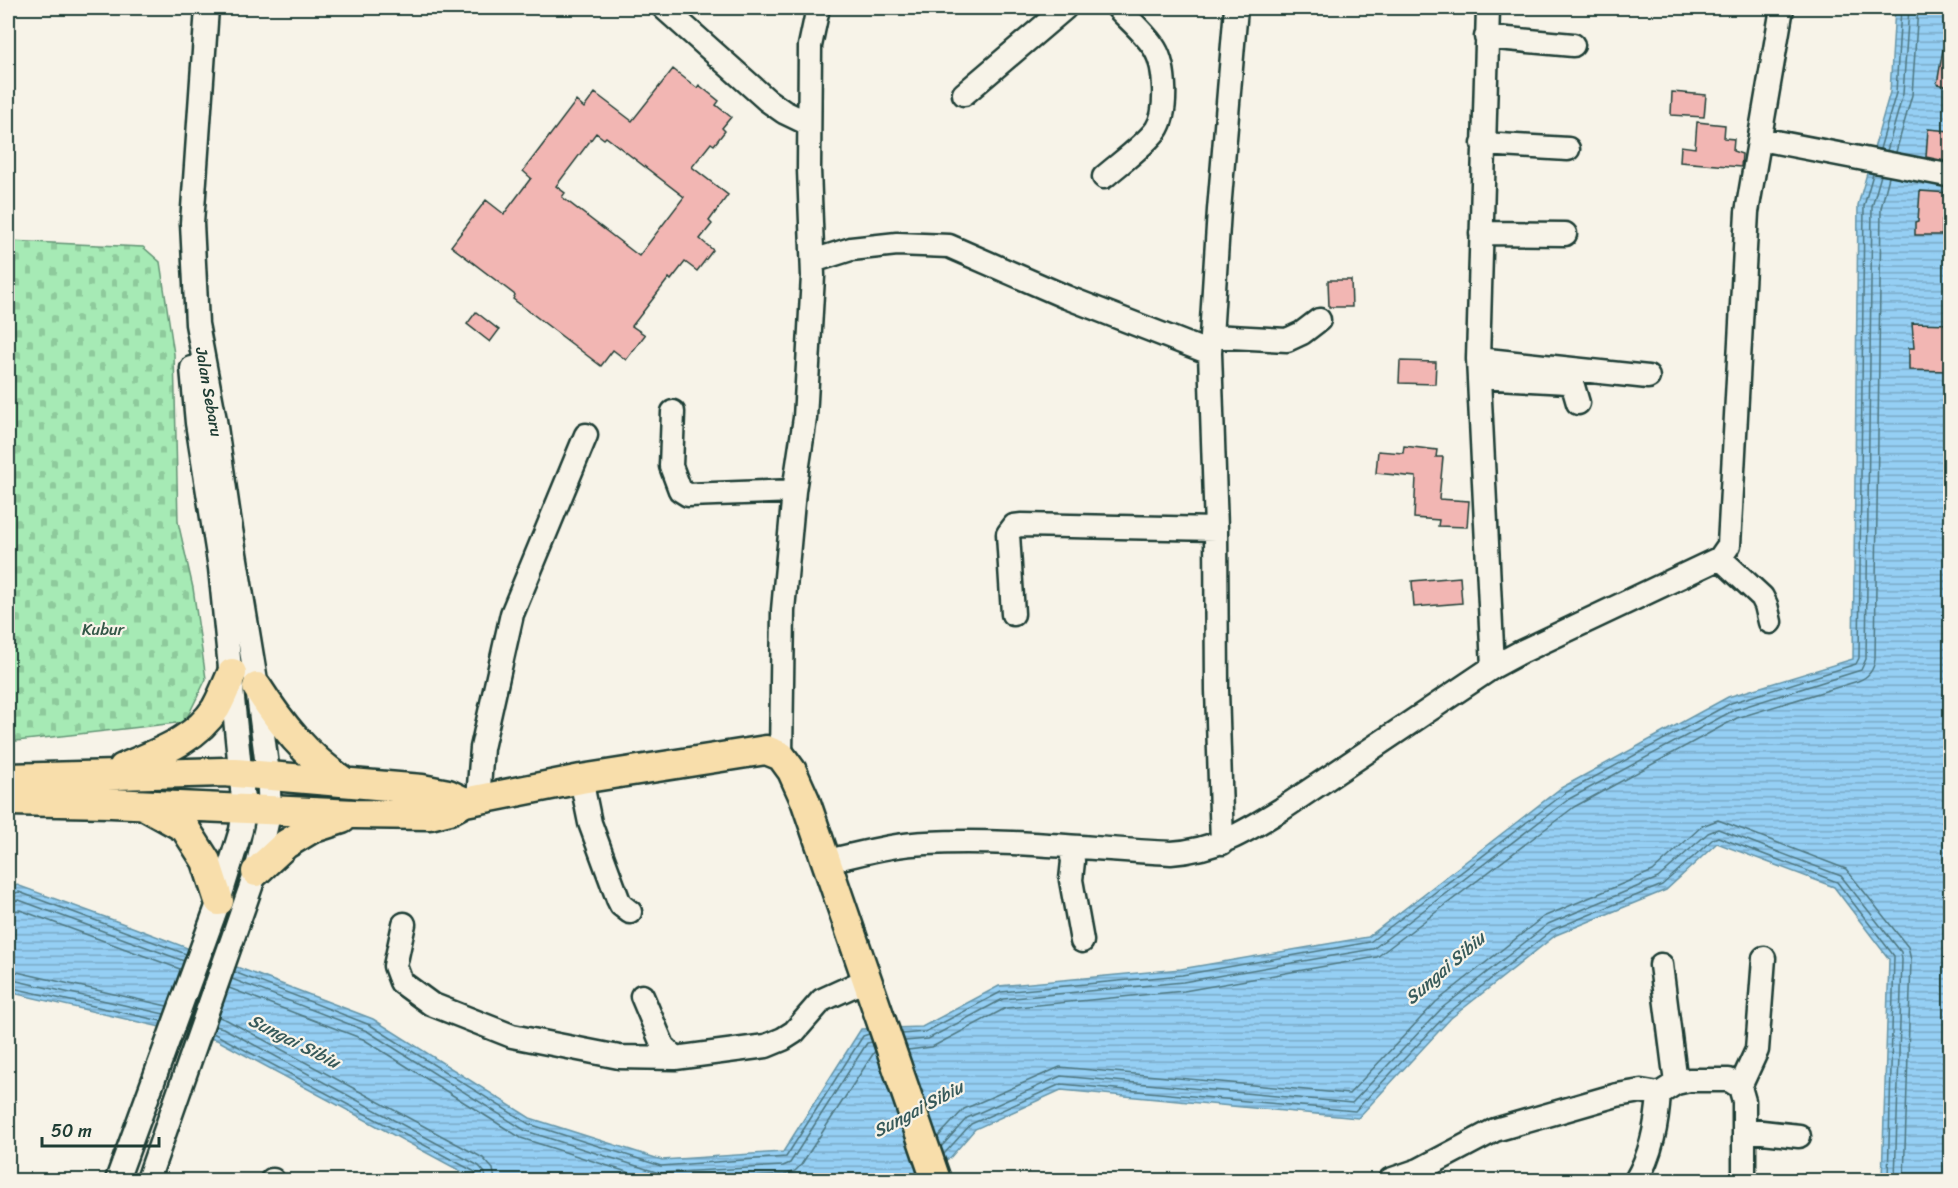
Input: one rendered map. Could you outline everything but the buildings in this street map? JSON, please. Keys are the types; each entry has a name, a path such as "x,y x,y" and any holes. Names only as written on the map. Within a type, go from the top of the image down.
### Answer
{"main road":[{"path":"110,774 178,744 200,729 217,707 231,673"},
{"path":"257,687 275,716 298,744 318,763 343,781"},
{"path":"8,801 355,814 430,814 450,810 472,800 581,779 766,750 781,756 792,771 805,800 935,1179"},
{"path":"8,778 110,774 254,773 422,789 472,800"},
{"path":"143,805 185,828 206,861 219,901"},
{"path":"256,872 286,844 311,829 355,814"}],"street":[{"name":"Jalan Sebaru","path":"195,8 180,248 197,423 220,568 231,673 254,773"},
{"name":"Jalan Sebaru","path":"207,8 192,223 197,324 215,420 230,529 257,687 254,773"},
{"path":"664,8 760,94 784,112 809,124"},
{"path":"781,756 783,610 794,491 805,418 813,261 809,124 810,46 814,17 818,8"},
{"path":"964,94 1065,8"},
{"path":"1104,177 1155,131 1161,121 1165,104 1161,63 1155,49 1119,8"},
{"path":"1222,843 1211,344 1219,210 1236,8"},
{"path":"1488,8 1479,368 1493,667"},
{"path":"827,861 887,847 927,843 988,843 1171,853 1191,851 1222,843 1282,809 1493,667 1720,558 1729,545 1747,212 1782,8"},
{"path":"1486,37 1573,45"},
{"path":"1760,139 1947,175"},
{"path":"1483,144 1568,149"},
{"path":"1481,233 1565,234"},
{"path":"813,261 851,249 897,244 949,246 1066,297 1211,344 1287,340 1302,333 1319,320"},
{"path":"1479,368 1648,376"},
{"path":"1479,368 1568,382 1573,386 1578,403"},
{"path":"673,412 671,466 680,490 688,495 794,491"},
{"path":"472,800 516,600 585,435"},
{"path":"1013,614 1008,534 1014,526 1216,529"},
{"path":"1720,558 1762,597 1770,622"},
{"path":"148,1180 256,872 257,809 254,773"},
{"path":"581,779 590,823 618,899 621,905 630,912"},
{"path":"117,1180 219,901 241,830 257,809"},
{"path":"1070,848 1073,861 1071,880 1082,941"},
{"path":"404,924 395,966 401,982 431,1004 512,1036 619,1057 675,1058 766,1046 783,1039 802,1023 822,1000 866,981"},
{"path":"1744,1180 1743,1101 1740,1087 1757,1050 1764,958"},
{"path":"1636,1180 1648,1155 1668,1088 1661,964"},
{"path":"642,996 663,1046 675,1058"},
{"path":"1390,1180 1419,1170 1502,1128 1617,1095 1668,1088 1689,1080 1729,1080 1740,1087"},
{"path":"1744,1130 1800,1136"}],"green space":[{"name":"Kubur","path":"8,241 143,247 160,262 174,354 178,522 193,588 206,679 185,722 8,742"}],"water":[{"name":"Sungai Sibiu","path":"1895,8 1950,8 1950,1180 1882,1180 1889,959 1834,887 1717,843 1666,890 1556,935 1451,1018 1358,1118 1061,1090 975,1129 950,1158 906,1180 477,1180 217,1040 8,992 8,890 17,885 373,1019 530,1118 662,1160 783,1152 861,1029 922,1027 999,986 1181,969 1368,937 1561,788 1728,697 1853,659 1858,205 1890,92"}]}
